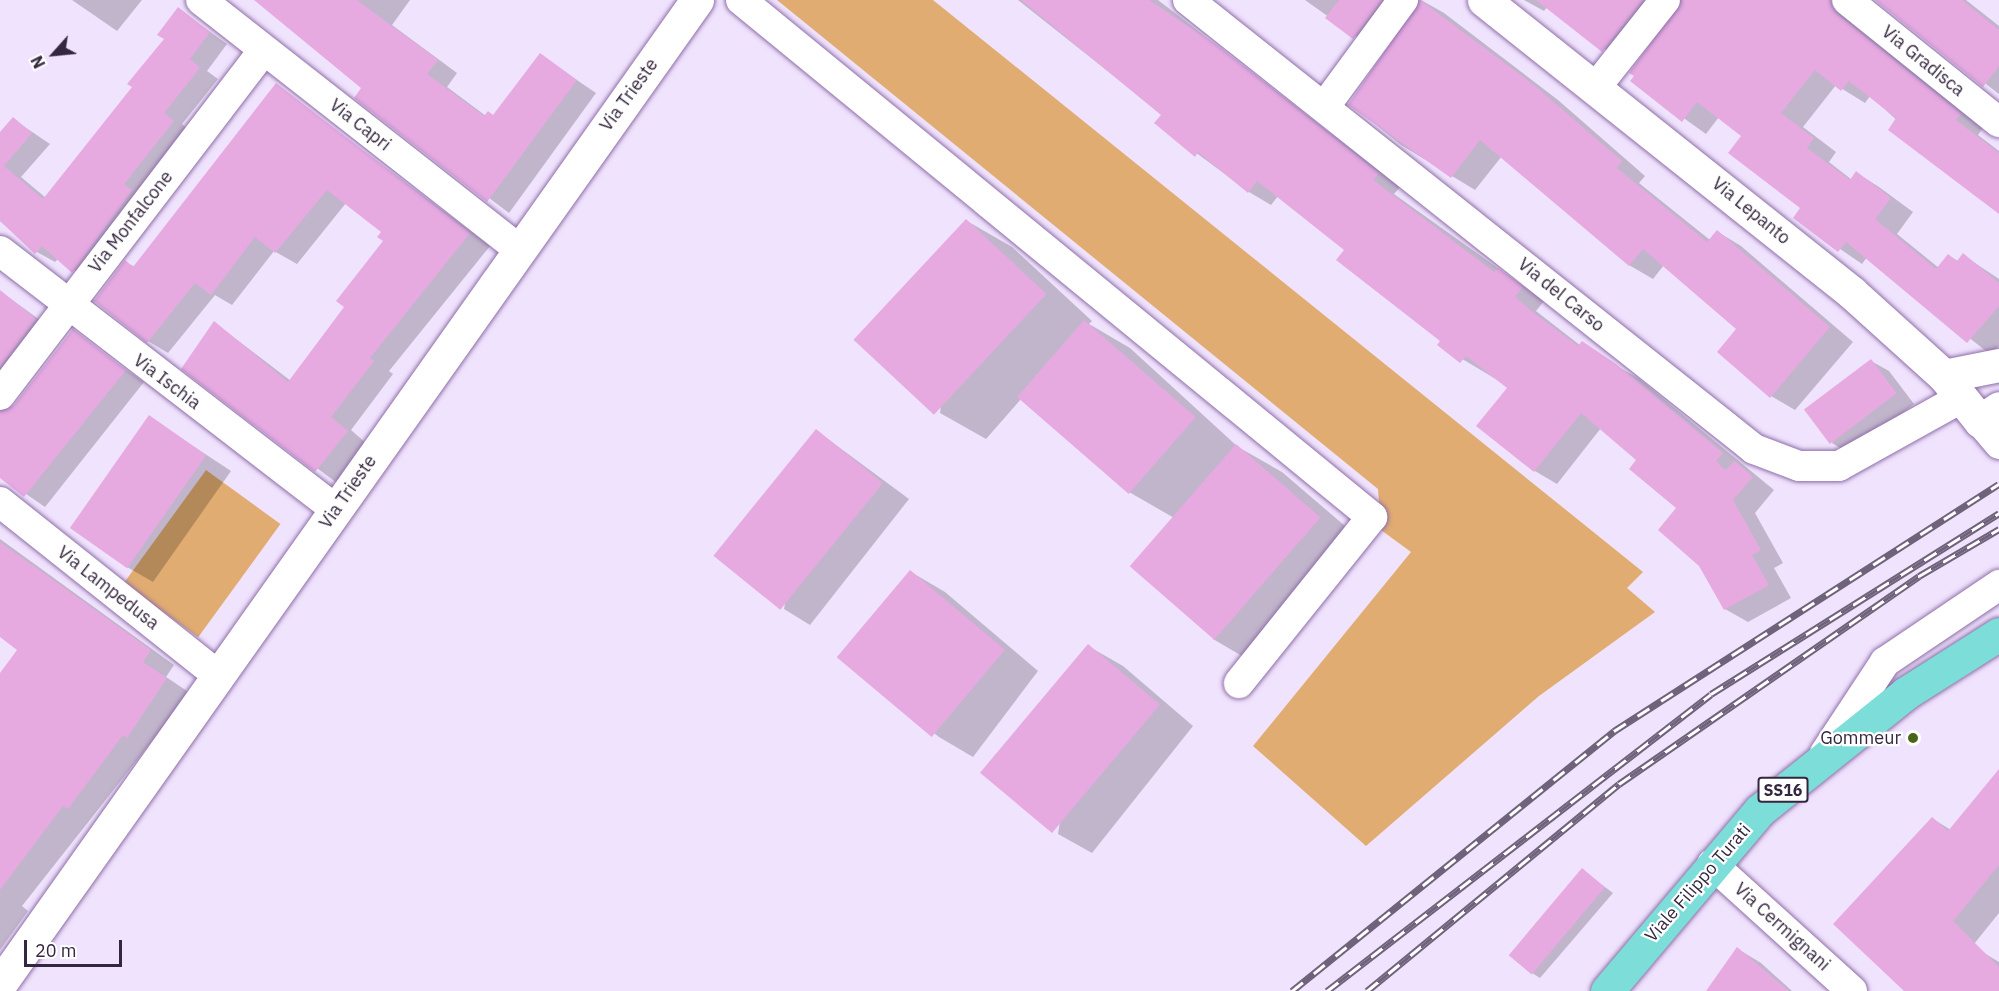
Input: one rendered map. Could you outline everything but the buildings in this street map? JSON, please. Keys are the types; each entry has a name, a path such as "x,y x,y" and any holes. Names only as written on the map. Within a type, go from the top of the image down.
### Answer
{"main road":[{"name":"Viale Filippo Turati","path":"1607,991 1760,810 1823,756 1906,693 1999,634"}],"street":[{"name":"Via Capri","path":"201,0 519,249"},
{"name":"Via Trieste","path":"0,984 216,674 336,510 697,0"},
{"path":"741,0 1372,518 1239,683"},
{"name":"Via del Carso","path":"1188,0 1325,106 1754,449 1799,466 1839,466 1977,410"},
{"path":"1325,106 1403,0"},
{"name":"Via Lepanto","path":"1484,0 1851,292 1977,410"},
{"path":"1596,87 1665,0"},
{"name":"Via Gradisca","path":"1847,0 1999,122"},
{"name":"Via Monfalcone","path":"0,395 264,50"},
{"name":"Via Ischia","path":"0,250 66,306 336,510"},
{"path":"1977,410 1999,365"},
{"name":"Via Lampedusa","path":"0,502 216,674"},
{"path":"1823,756 1885,662 1999,585"},
{"name":"Via Cermignani","path":"1712,864 1852,991"}],"shaded area":[{"path":"777,0 933,0 1643,572 1627,588 1655,612 1539,696 1366,846 1253,746 1411,552 1381,530 1378,489"},
{"path":"206,470 280,524 198,637 124,583"}],"railway":[{"path":"1292,991 1614,731 1999,484"},
{"path":"1327,991 1711,694 1999,513"},
{"path":"1367,991 1619,784 1919,576 1999,529"}],"place":[{"name":"Gommeur","path":"1913,738"}]}
